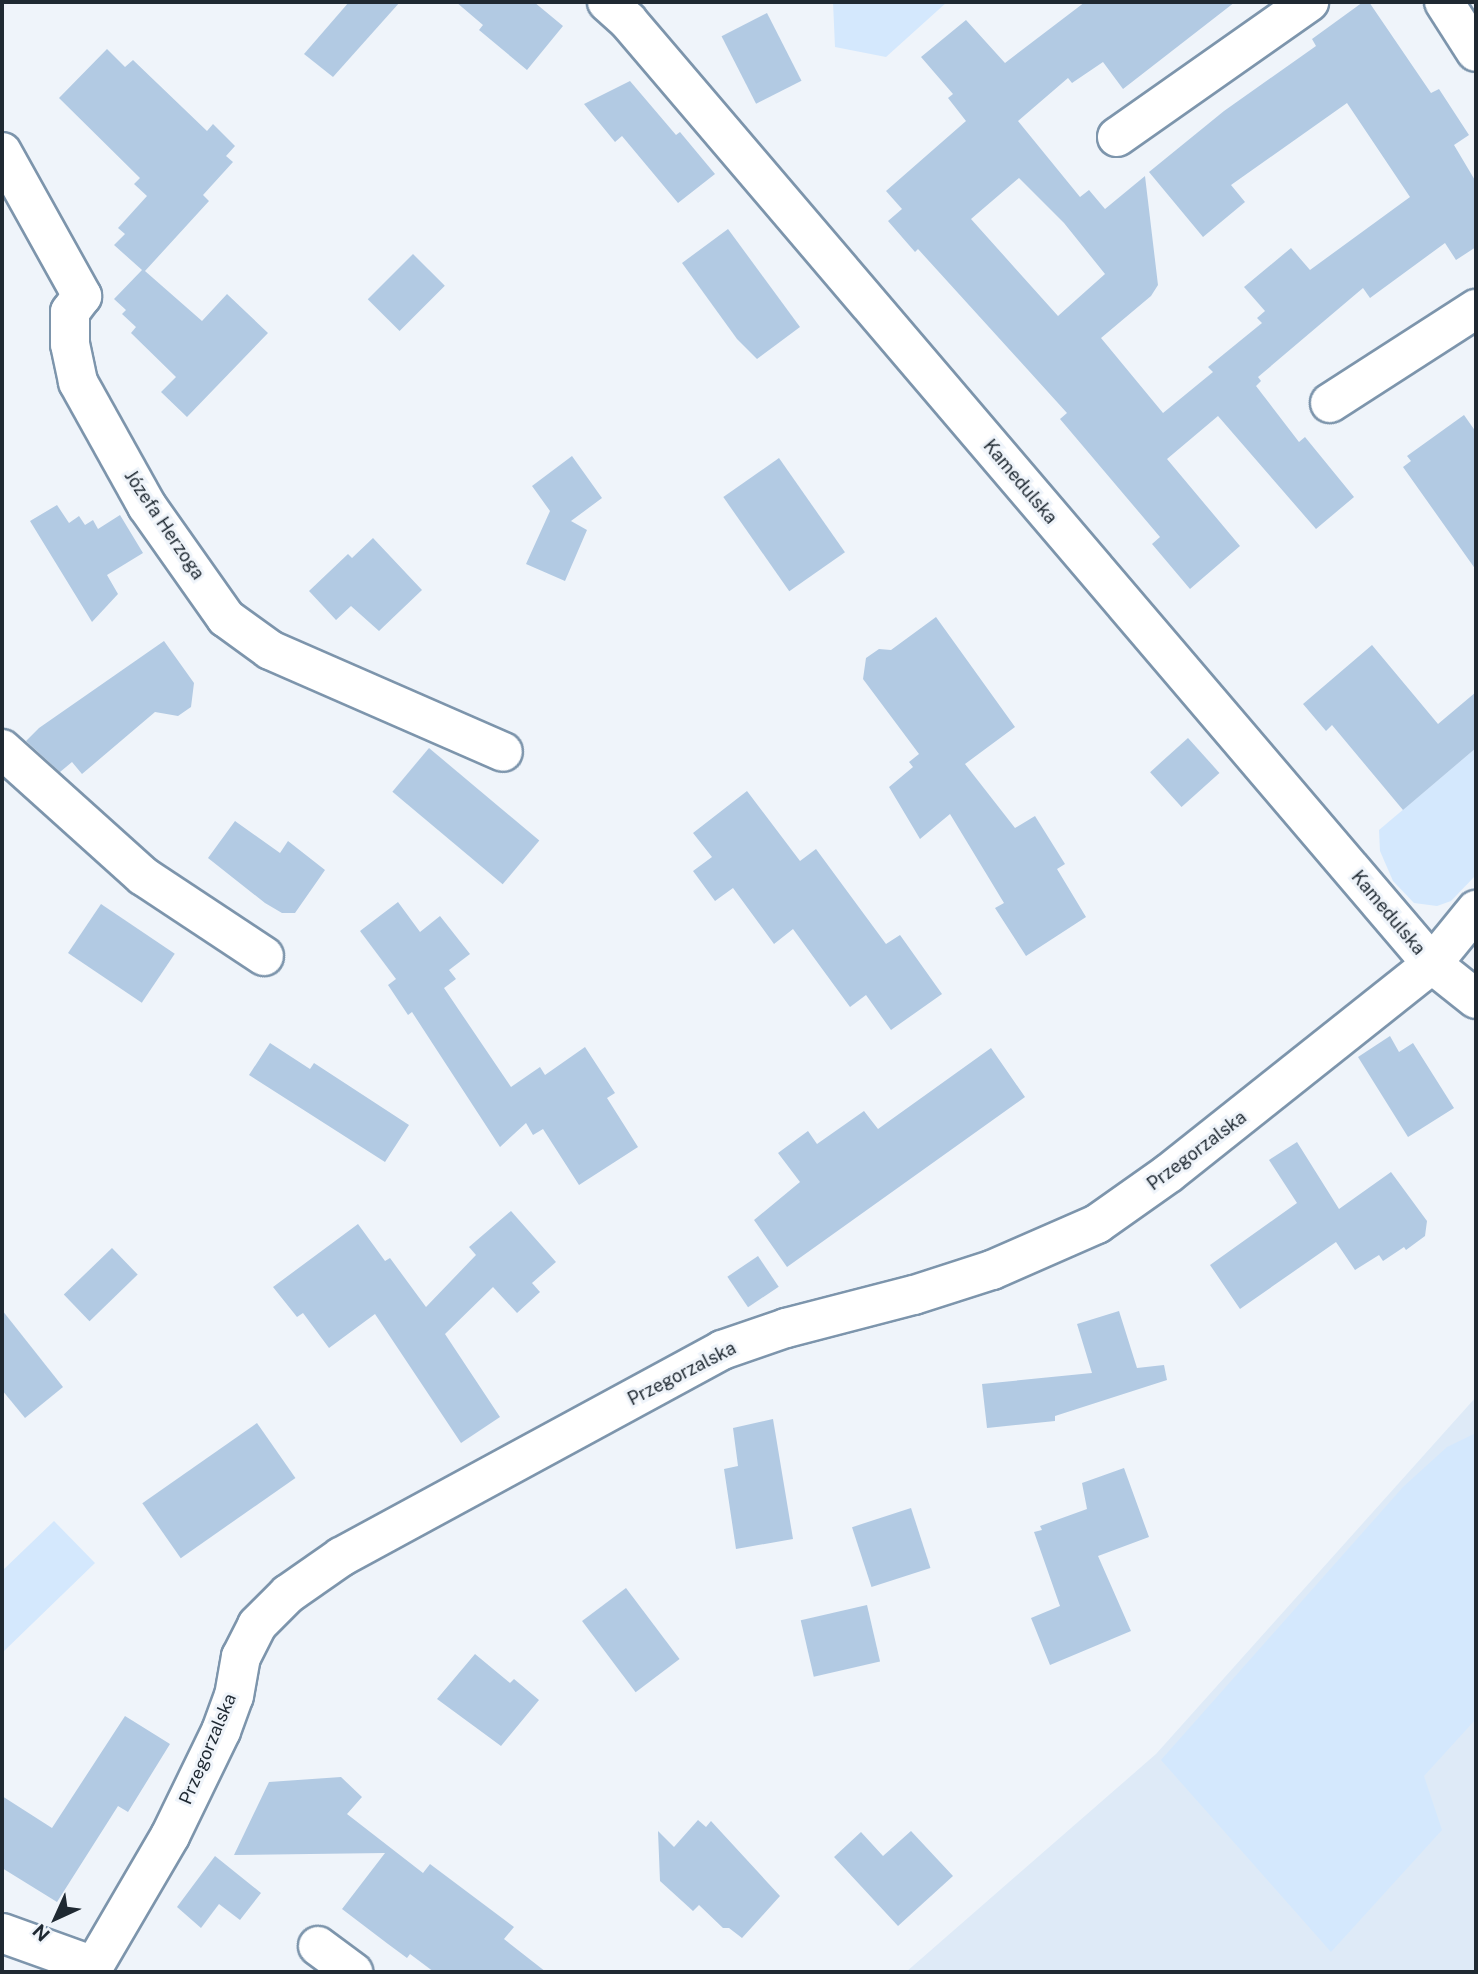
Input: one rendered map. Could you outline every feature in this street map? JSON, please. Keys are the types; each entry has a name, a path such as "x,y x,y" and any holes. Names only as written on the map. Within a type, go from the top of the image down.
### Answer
{"street":[{"name":"Kamedulska","path":"607,2 637,32 1432,964"},
{"path":"1117,137 1309,2"},
{"path":"1444,2 1476,52"},
{"name":"Józefa Herzoga","path":"2,152 82,296 70,312 70,344 78,382 147,506 226,618 270,650 503,752"},
{"path":"1330,403 1476,309"},
{"path":"2,749 144,876 264,956"},
{"name":"Przegorzalska","path":"94,1969 170,1836 215,1742 233,1696 241,1657 257,1625 288,1594 341,1557 722,1350 786,1328 914,1295 992,1270 1097,1224 1169,1173 1432,964 1476,910"},
{"path":"1432,964 1476,999"},
{"path":"2,1933 94,1969"},
{"path":"318,1946 353,1972"}],"shaded area":[{"path":"833,2 947,2 886,57 835,47"},
{"path":"1476,748 1476,875 1451,901 1437,906 1414,903 1393,881 1380,851 1379,830"},
{"path":"1476,1397 1476,1972 906,1972 1156,1754"},
{"path":"1476,1433 1476,1719 1424,1776 1442,1830 1331,1952 1161,1760 1403,1487 1447,1447"},
{"path":"54,1521 95,1563 2,1653 2,1571"}],"building":[{"path":"349,2 400,2 333,77 304,54"},
{"path":"456,2 534,2 563,26 527,70 479,30 483,25"},
{"path":"1085,2 1235,2 1123,89 1103,62 1072,83 1068,78 1018,121 1080,197 1089,190 1105,209 1145,176 1158,285 1151,296 1101,338 1163,413 1213,372 1208,367 1262,323 1257,318 1265,311 1244,287 1291,248 1310,270 1410,197 1347,103 1231,185 1245,202 1203,237 1149,172 1224,111 1316,46 1312,39 1363,2 1369,2 1431,93 1439,89 1469,135 1454,145 1476,182 1476,247 1456,260 1445,243 1370,298 1363,288 1258,377 1261,381 1256,386 1299,442 1305,437 1354,497 1316,529 1218,416 1167,459 1240,546 1190,589 1152,544 1160,537 1060,419 1067,413 918,249 915,252 888,221 902,209 886,191 966,121 948,98 953,94 921,57 966,20 1005,63","holes":["1019,178 1064,223 1105,274 1058,316 971,219"]},
{"path":"767,13 802,81 756,104 722,36"},
{"path":"107,49 125,67 133,60 207,131 213,124 235,146 226,156 233,162 203,195 209,201 145,271 202,321 227,294 268,333 187,417 161,392 176,377 131,333 136,327 122,314 126,310 114,299 142,270 114,245 125,234 118,228 147,196 134,184 140,178 59,98"},
{"path":"630,81 676,135 680,132 715,174 678,203 622,136 615,142 584,104"},
{"path":"728,229 800,327 757,359 737,339 682,263"},
{"path":"413,254 445,286 400,331 368,299"},
{"path":"1464,415 1476,432 1476,570 1403,467 1411,461 1407,456"},
{"path":"572,456 602,498 571,521 587,530 565,581 526,564 550,511 532,486"},
{"path":"779,458 845,552 789,591 723,497"},
{"path":"57,505 69,523 79,516 85,525 93,520 98,529 120,515 143,553 107,575 118,594 92,622 30,521"},
{"path":"373,538 422,590 379,631 351,606 336,620 309,591 348,554 352,558"},
{"path":"936,617 1015,727 965,764 1015,828 1035,816 1065,864 1057,869 1086,917 1026,956 995,908 1004,903 950,814 920,839 889,787 913,767 909,762 919,754 863,679 866,658 879,649 891,650"},
{"path":"164,641 194,683 191,707 178,716 155,712 82,774 72,762 60,772 26,741 39,728"},
{"path":"1372,645 1438,724 1476,692 1476,748 1403,810 1332,725 1326,731 1303,704"},
{"path":"1188,738 1219,773 1182,807 1150,772"},
{"path":"429,748 539,841 503,884 392,792"},
{"path":"747,791 800,861 816,849 886,944 900,935 942,994 891,1030 866,995 850,1007 793,929 774,944 733,888 715,901 693,871 712,857 693,833"},
{"path":"235,821 280,853 288,841 325,870 295,913 282,913 265,903 208,858"},
{"path":"398,902 420,932 440,916 470,954 449,970 456,979 444,988 511,1087 540,1067 545,1075 585,1047 615,1093 607,1098 638,1147 579,1185 543,1129 533,1135 526,1123 500,1147 412,1012 408,1015 388,985 396,979 360,931"},
{"path":"101,904 175,954 142,1003 68,953"},
{"path":"1390,1036 1399,1052 1413,1043 1454,1108 1408,1137 1358,1057"},
{"path":"270,1043 310,1069 314,1063 409,1125 385,1162 249,1075"},
{"path":"991,1048 1025,1097 787,1267 754,1220 800,1182 778,1153 808,1131 817,1144 864,1111 878,1129"},
{"path":"1297,1142 1339,1209 1391,1172 1427,1221 1425,1236 1406,1250 1404,1247 1383,1261 1379,1255 1355,1270 1336,1242 1240,1309 1210,1265 1297,1203 1269,1160"},
{"path":"511,1211 556,1262 532,1283 540,1292 517,1313 493,1287 445,1334 500,1417 461,1443 375,1314 329,1348 303,1313 297,1317 273,1287 358,1224 385,1261 390,1258 426,1307 476,1255 469,1247"},
{"path":"112,1248 138,1275 90,1321 64,1295"},
{"path":"758,1256 779,1287 748,1307 727,1277"},
{"path":"2,1310 63,1387 25,1418 2,1390"},
{"path":"1119,1311 1137,1368 1164,1365 1167,1380 1055,1416 1055,1421 987,1428 982,1384 1092,1373 1077,1324"},
{"path":"773,1419 793,1539 736,1549 724,1469 738,1466 733,1428"},
{"path":"257,1423 295,1478 181,1558 142,1503"},
{"path":"1124,1468 1149,1537 1098,1556 1131,1631 1050,1665 1031,1618 1060,1606 1034,1532 1042,1530 1040,1526 1087,1509 1082,1483"},
{"path":"911,1508 930,1568 872,1587 852,1527"},
{"path":"626,1588 680,1659 636,1692 582,1621"},
{"path":"867,1605 880,1662 814,1677 801,1620"},
{"path":"475,1654 510,1683 514,1679 539,1700 501,1746 437,1699"},
{"path":"125,1716 170,1744 128,1812 118,1806 57,1902 2,1868 2,1796 52,1828"},
{"path":"341,1777 362,1797 347,1814 423,1873 430,1864 514,1927 504,1939 546,1972 434,1972 410,1954 407,1958 388,1944 342,1909 385,1853 234,1855 269,1782"},
{"path":"698,1820 706,1827 711,1821 780,1896 742,1938 729,1928 723,1928 699,1905 693,1911 660,1881 658,1831 674,1847"},
{"path":"911,1831 953,1876 898,1926 834,1857 861,1832 883,1856"},
{"path":"215,1856 261,1893 240,1920 219,1904 201,1928 177,1907"}]}
